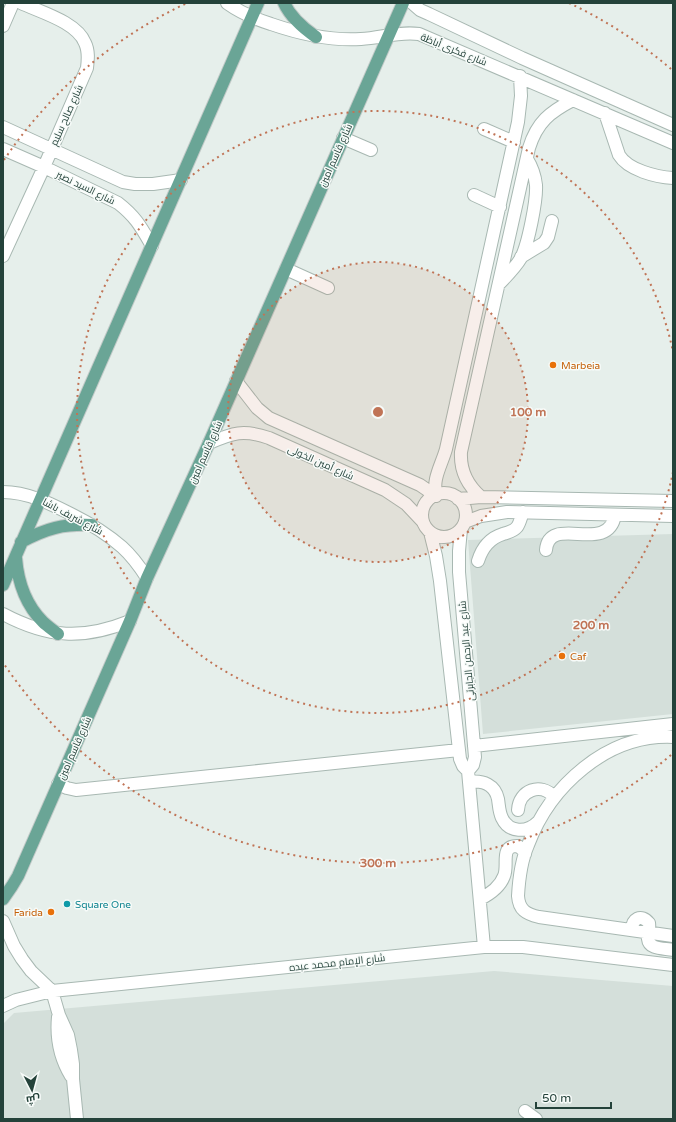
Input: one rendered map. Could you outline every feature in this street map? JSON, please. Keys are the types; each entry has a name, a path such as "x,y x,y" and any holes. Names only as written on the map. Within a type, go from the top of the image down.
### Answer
{"main road":[{"path":"3,585 258,3"},
{"path":"284,3 295,20 316,37"},
{"name":"شارع قاسم امين","path":"3,899 18,876 147,578 209,443 403,3"},
{"path":"21,542 37,533 55,527 73,524 92,525"},
{"path":"16,555 17,573 22,591 31,608 43,622 58,634"}],"street":[{"path":"3,26 13,3"},
{"name":"شارع صالح سليم","path":"3,256 87,68 88,56 85,43 78,33 68,24 21,3"},
{"name":"شارع فكرى أباظة","path":"227,3 251,17 288,30 316,37 331,39 360,39 403,33 419,34 520,76 673,143"},
{"name":"شارع فكرى أباظة","path":"412,3 420,10 522,58 673,124"},
{"path":"436,495 435,481 446,449 514,142 521,104 520,76"},
{"path":"481,497 472,488 465,477 461,452 498,284 532,140 539,126 550,113 573,100"},
{"path":"605,113 619,155 623,161 628,165 648,174 673,178"},
{"name":"شارع السيد نصير","path":"3,127 52,148 123,182 153,184 181,180"},
{"path":"484,129 514,142"},
{"path":"343,138 371,150"},
{"name":"شارع السيد نصير","path":"3,149 118,203 129,211 138,221 152,246"},
{"path":"498,284 513,269 526,247 536,198 534,174 527,159"},
{"path":"474,195 500,207"},
{"path":"521,257 544,243 548,237 550,220 540,238 534,240 528,236"},
{"path":"286,269 328,288"},
{"name":"شارع أمين الخولى","path":"236,380 257,408 269,418 420,485 436,495"},
{"name":"شارع أمين الخولى","path":"209,443 225,436 240,433 255,434 269,438 385,490 406,504 423,522"},
{"name":"شارع شريف باشا","path":"3,492 25,494 40,499 92,525 123,548 147,578"},
{"path":"463,525 465,509 458,499 450,495 436,495 424,506 423,522 430,532 439,536 448,537 457,532 463,525 481,516 494,513 523,512 673,516"},
{"path":"458,499 481,497 673,501"},
{"path":"478,561 482,550 491,540 511,532 518,526 523,512"},
{"path":"546,550 546,546 550,539 556,535 564,533 597,534 605,532 613,523 615,515"},
{"name":"شارع عبد الرحمن الجابرتى","path":"463,525 459,572 474,746 474,761 469,776 484,947"},
{"name":"شارع عبد الرحمن الجابرتى","path":"430,532 440,581 461,763 469,776"},
{"path":"3,614 34,628 58,634 95,632 113,628 130,620"},
{"path":"474,746 673,724"},
{"path":"673,737 644,739 627,743 611,750 581,770 563,787 554,797 530,837 520,874 518,896 520,905 526,912 539,917 632,930 632,924 634,921 642,918 647,920 649,923 648,941 651,946 673,950"},
{"path":"58,784 76,790 459,750"},
{"path":"469,776 486,783 494,790 498,798 502,819 512,828 517,830 526,830 538,822"},
{"path":"518,810 521,798 524,794 531,790 544,790 554,797"},
{"path":"480,899 494,891 503,878 506,872 505,855 508,849 518,846 525,854"},
{"path":"3,921 14,946 22,959 36,976 52,991 59,1015 65,1028 64,1043 72,1057 77,1119"},
{"path":"649,932 673,936"},
{"name":"شارع الإمام محمد عبده","path":"3,1006 16,1000 52,991 484,947 530,948 673,965"},
{"path":"525,1111 536,1119"}],"shaded area":[{"path":"673,534 673,714 483,734 468,540"},
{"path":"494,971 673,986 673,1119 3,1119 3,1024 14,1013"}],"place":[{"name":"Marbeia","path":"553,365"},
{"name":"Caf","path":"562,656"},
{"name":"Square One","path":"67,904"},
{"name":"Farida","path":"51,912"}]}
